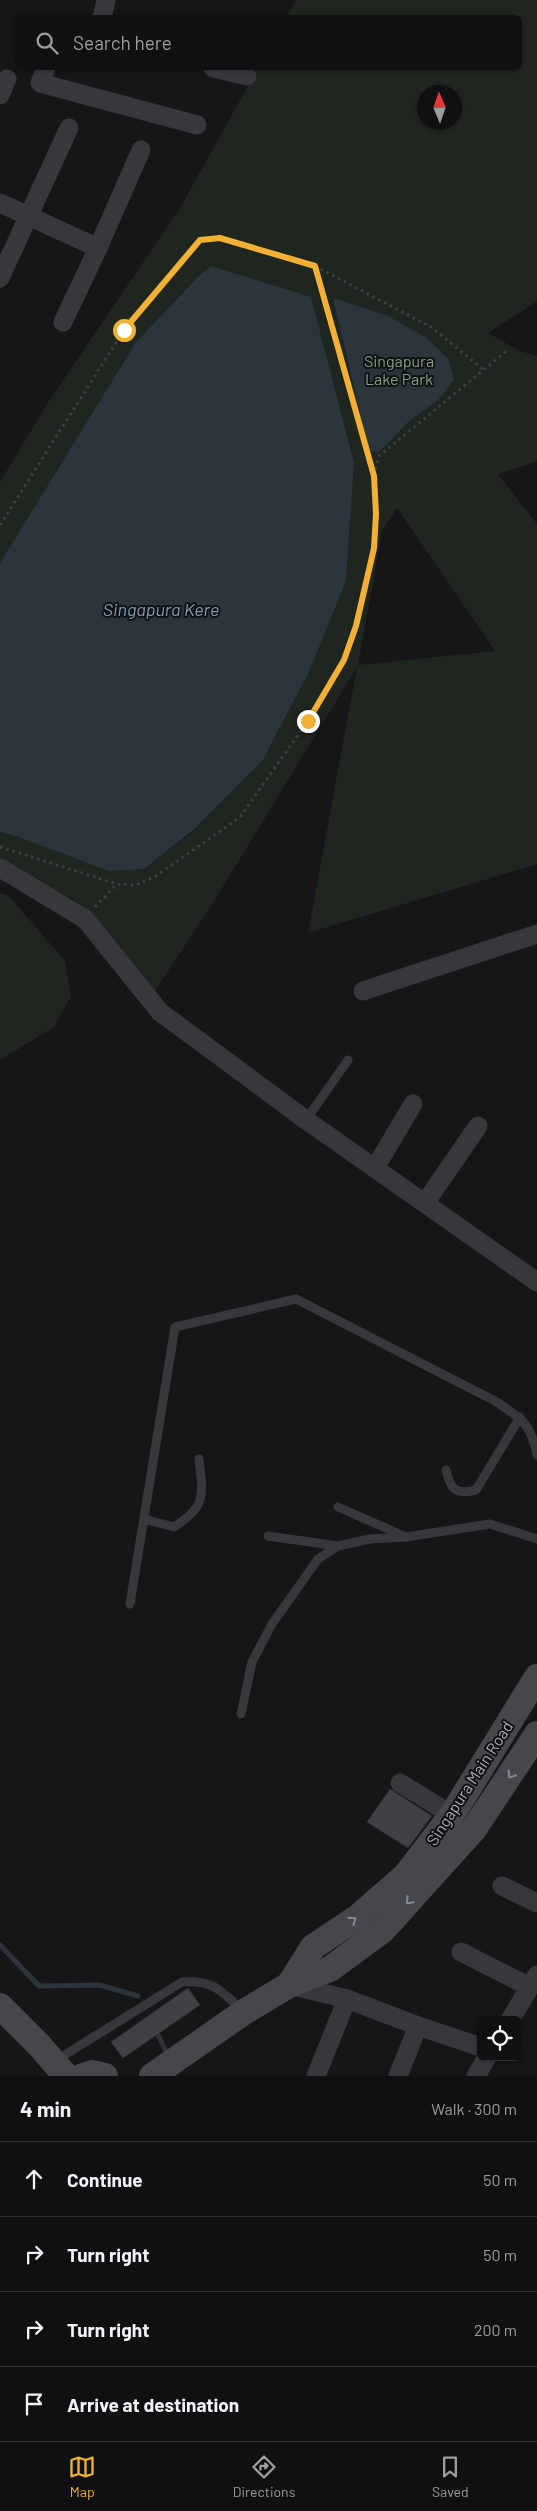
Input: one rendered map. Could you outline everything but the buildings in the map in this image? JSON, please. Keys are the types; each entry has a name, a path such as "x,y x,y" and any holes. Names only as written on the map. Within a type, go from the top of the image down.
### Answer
{"street":[{"path":"103,15 106,0"},
{"path":"45,70 40,82 197,125"},
{"path":"222,70 247,76"},
{"path":"0,278 69,128"},
{"path":"63,322 141,150"},
{"path":"0,203 98,248"},
{"path":"0,868 85,919 160,1012 306,1120 537,1282"},
{"path":"363,991 537,934"},
{"path":"375,1168 412,1104"},
{"path":"425,1203 478,1126"},
{"name":"Singapura Main Road","path":"289,1985 313,1947 358,1918 406,1875 452,1815 537,1677"},
{"name":"Singapura Main Road","path":"152,2076 244,2012 289,1985 330,1969 383,1930 474,1829 537,1734"},
{"path":"400,1783 452,1815"},
{"path":"502,1886 537,1903"},
{"path":"461,1952 533,1981 512,2016"},
{"path":"289,1985 347,1999 477,2046"},
{"path":"316,2076 347,1999"},
{"path":"0,2006 60,2069"},
{"path":"398,2076 418,2026"},
{"path":"476,2076 485,2061"},
{"path":"83,2076 92,2073 105,2076"}],"lane":[{"path":"306,1120 348,1060"},
{"path":"130,1604 176,1327 296,1299 495,1401 520,1417 533,1435 537,1455"},
{"path":"446,1470 450,1484 457,1491 464,1493 476,1490 520,1417"},
{"path":"144,1519 174,1527 192,1515 203,1493 199,1459"},
{"path":"338,1507 406,1537"},
{"path":"268,1536 338,1546 490,1524 537,1540"},
{"path":"241,1714 252,1662 272,1624 318,1559 338,1546"},
{"path":"60,2069 182,1982 202,1981 218,1988 244,2012"}],"path":[{"path":"0,525 124,330 200,240 220,238 315,266 430,327 484,370"},
{"path":"0,847 117,884 136,885 156,876 240,817 308,721 344,660 356,626 374,548 376,514 374,476 315,266"},
{"path":"374,476 380,456 509,349"},
{"path":"85,919 117,884"}],"green space":[{"name":"Singapura Lake Park","path":"296,0 537,0 537,301 488,333 520,351 537,356 537,461 498,474 537,524 537,864 308,933 357,667 213,903 155,991 74,900 0,861 0,832 144,869 197,828 263,760 309,672 346,581 354,463 212,266 198,277 136,342 0,563 0,482 49,401 180,208 257,70 522,70 522,15 287,15","holes":["397,508 495,651 358,665 382,531"]},
{"path":"0,893 9,896 65,961 71,996 54,1027 0,1060"}],"water":[{"name":"Singapura Kere","path":"211,266 311,297 354,463 346,581 309,672 263,760 196,828 144,869 109,871 19,837 0,832 0,563 136,342 198,277"},
{"path":"333,298 388,316 427,338 449,360 454,380 438,400 408,422 379,452 369,450"}],"waterway":[{"path":"0,1945 39,1986 100,1985 138,1996"},
{"path":"156,2030 166,2052"}],"route":[{"path":"124,330 200,240 220,238 315,266 374,476 376,514 374,548 356,626 344,660 308,721"}]}
